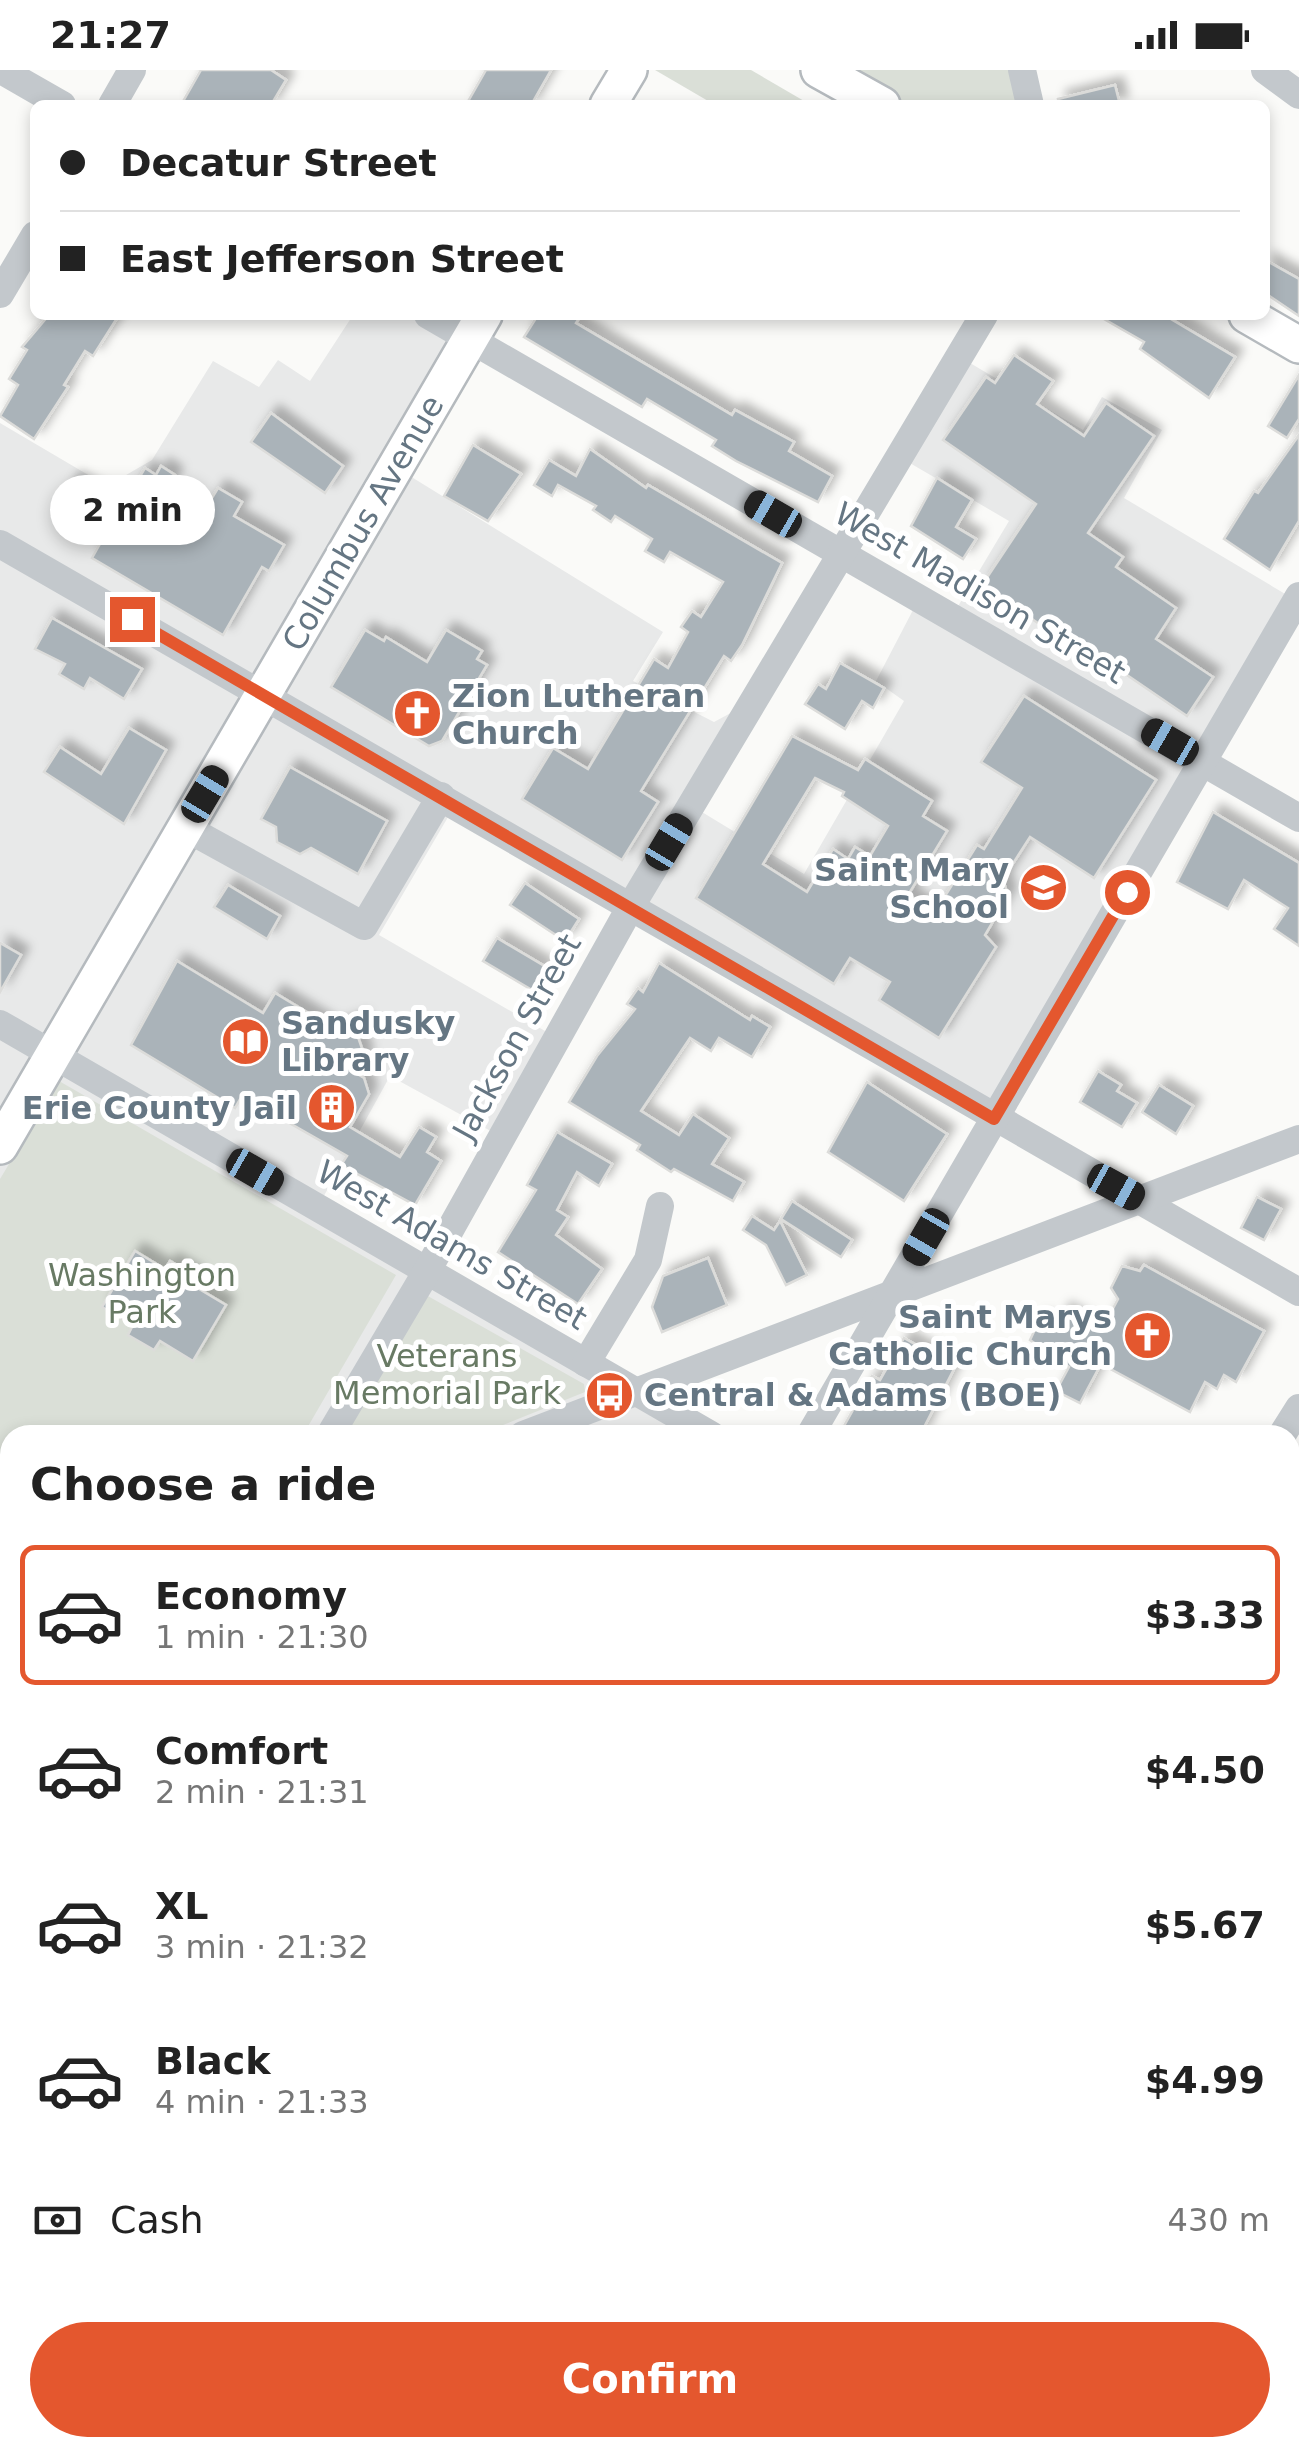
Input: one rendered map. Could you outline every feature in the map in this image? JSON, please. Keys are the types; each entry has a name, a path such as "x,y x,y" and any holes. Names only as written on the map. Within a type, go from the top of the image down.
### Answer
{"main road":[{"path":"611,100 628,70"},
{"path":"820,70 873,100"},
{"path":"1256,320 1299,345"},
{"name":"Columbus Avenue","path":"0,1146 477,327"}],"street":[{"path":"1,70 53,100"},
{"path":"115,100 132,70"},
{"path":"1022,70 1029,100"},
{"path":"1265,70 1299,95"},
{"path":"0,294 30,243"},
{"name":"West Madison Street","path":"448,320 477,327 840,552 1299,818"},
{"name":"Jackson Street","path":"336,1425 428,1271 630,906 981,320"},
{"path":"0,544 1299,1292"},
{"path":"816,1425 1299,596"},
{"path":"186,828 364,926 441,796"},
{"name":"West Adams Street","path":"0,1024 694,1425"},
{"path":"549,1425 1299,1139"},
{"path":"586,1362 648,1260 660,1206"}],"shaded area":[{"path":"350,320 424,320 462,340 392,465 663,632 633,681 714,722 764,695 697,809 804,874 904,701 876,681 913,610 945,628 1009,521 903,459 965,360 1083,430 1102,397 1162,430 1124,498 1292,598 993,1111 451,812 379,935 552,1035 498,1135 390,1076 315,1212 679,1425 0,1425 0,423 107,486 152,460 213,361 259,387 278,360 310,381"}],"green space":[{"path":"655,70 751,70 802,100 706,100"},
{"path":"843,70 1011,70 1019,100 894,100"},
{"name":"Washington Park","path":"59,1081 396,1275 309,1425 0,1425 0,1179"},
{"name":"Veterans Memorial Park","path":"426,1295 584,1384 585,1392 503,1425 349,1425"}],"building":[{"path":"201,70 271,70 286,80 274,100 184,100"},
{"path":"486,70 551,70 534,100 469,100"},
{"path":"1115,85 1119,100 1058,100"},
{"path":"1270,263 1299,279 1299,316 1270,296"},
{"path":"45,320 116,320 93,356 85,351 64,385 68,387 34,439 0,416 18,385 9,379 27,350 22,347"},
{"path":"535,320 578,320 576,323 732,415 735,410 794,442 789,451 832,476 818,502 736,461 712,446 716,440 647,399 642,407 524,337"},
{"path":"1106,320 1172,320 1235,357 1209,398 1140,349 1144,342"},
{"path":"1014,355 1053,381 1037,404 1084,436 1106,403 1154,436 1088,533 1123,557 1116,567 1176,608 1156,639 1213,677 1187,716 1121,671 1117,677 982,585 1036,504 943,440 986,377 995,383"},
{"path":"1299,375 1299,419 1287,438 1268,426"},
{"path":"271,413 343,466 325,493 251,442"},
{"path":"1299,435 1299,521 1270,570 1224,539 1254,491 1258,493"},
{"path":"473,445 521,474 488,521 444,496"},
{"path":"590,449 646,488 648,485 782,563 742,645 731,661 724,656 641,791 658,802 622,860 522,799 553,748 588,769 654,659 668,668 688,632 681,627 692,611 701,617 723,582 670,552 664,562 645,551 652,539 615,516 611,522 593,510 596,506 558,485 552,496 534,485 549,460 576,476"},
{"path":"161,466 175,475 158,504 195,526 218,488 242,502 234,516 284,545 269,571 262,567 223,635 92,558 101,542 52,515 73,479 116,503 124,503 145,468 156,475"},
{"path":"937,478 972,500 956,527 976,539 963,559 911,526"},
{"path":"52,618 142,669 124,699 90,678 84,689 59,674 65,664 35,649"},
{"name":"Zion Lutheran Church","path":"365,630 384,641 386,637 427,662 446,630 482,651 477,659 487,665 442,741 429,746 331,687"},
{"path":"840,663 884,688 873,708 862,701 845,729 805,704 818,684 826,689"},
{"path":"1024,696 1156,780 1094,878 1030,837 1003,879 1008,896 985,935 996,947 939,1038 879,1000 890,982 850,958 834,984 696,898 792,736 858,770 865,759 932,801 923,816 947,831 908,895 935,912 977,845 984,849 1022,788 981,762","holes":["815,778 844,792 842,796 888,826 870,856 855,847 848,859 833,849 807,892 763,864"]},
{"path":"129,728 166,750 124,824 44,772 60,747 101,774"},
{"path":"290,767 387,821 358,874 311,848 300,854 277,842 276,827 261,819"},
{"path":"1213,812 1299,863 1299,946 1274,929 1288,908 1244,880 1228,909 1177,882"},
{"path":"525,883 579,919 565,941 510,905"},
{"path":"228,885 280,916 267,939 214,907"},
{"path":"497,938 546,967 532,990 483,961"},
{"path":"0,943 21,955 0,992"},
{"name":"Sandusky Library","path":"177,961 263,1013 275,993 333,1028 360,1019 365,1035 358,1037 365,1057 356,1073 364,1078 369,1094 350,1127 400,1157 419,1127 436,1137 427,1152 441,1161 415,1205 341,1165 347,1156 242,1096 235,1108 131,1045"},
{"path":"659,963 750,1020 752,1016 770,1027 752,1057 719,1038 711,1051 690,1038 641,1111 679,1135 693,1114 729,1138 712,1164 744,1182 733,1201 674,1169 671,1172 637,1150 640,1145 569,1102 597,1056 635,1009 627,1004 638,988 643,992"},
{"path":"1098,1071 1121,1085 1117,1091 1137,1103 1122,1127 1080,1102"},
{"path":"867,1082 947,1134 904,1201 828,1152"},
{"path":"1159,1085 1193,1106 1176,1134 1142,1112"},
{"path":"557,1132 612,1164 599,1186 577,1172 557,1210 568,1217 556,1235 602,1269 578,1304 498,1252 536,1190 527,1185"},
{"path":"1257,1197 1281,1209 1264,1240 1241,1228"},
{"path":"792,1201 852,1240 841,1257 781,1219"},
{"path":"752,1216 774,1230 780,1221 807,1275 786,1285 766,1245 743,1230"},
{"path":"135,1251 165,1269 170,1261 196,1276 191,1284 226,1305 193,1361 160,1341 154,1350 128,1335 133,1325 102,1307"},
{"path":"708,1258 727,1305 662,1332 652,1307 663,1276"},
{"name":"Saint Marys Catholic Church","path":"1144,1265 1264,1331 1236,1382 1224,1375 1217,1389 1205,1382 1190,1412 1101,1364 1080,1403 1056,1391 1069,1367 1030,1340 1040,1319 1055,1327 1063,1310 1101,1331 1118,1299 1111,1288 1122,1266 1140,1271"},
{"path":"904,1338 955,1367 925,1425 845,1425 872,1376 880,1380"}],"place":[{"name":"Zion Lutheran Church","path":"417,714"},
{"name":"Saint Mary School","path":"1044,888"},
{"name":"Sandusky Library","path":"246,1041"},
{"name":"Erie County Jail","path":"332,1108"},
{"name":"Saint Marys Catholic Church","path":"1147,1335"},
{"name":"Central & Adams (BOE)","path":"609,1395"}],"route":[{"path":"132,619 994,1119 1127,892"}]}
